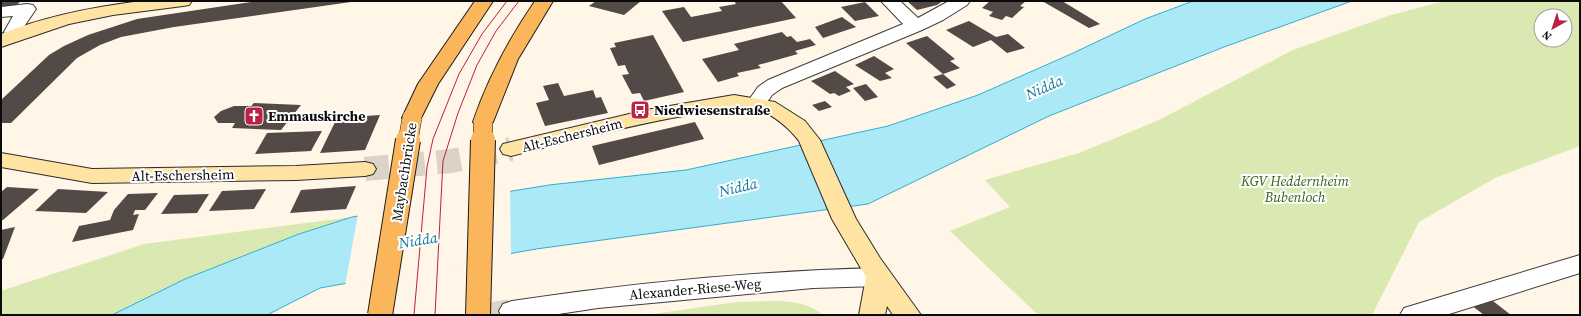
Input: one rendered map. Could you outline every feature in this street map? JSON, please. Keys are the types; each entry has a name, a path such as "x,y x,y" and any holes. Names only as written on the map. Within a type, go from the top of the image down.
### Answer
{"main road":[{"path":"478,315 483,122 495,86 504,66 524,30 544,1"},
{"name":"Maybachbrücke","path":"380,315 412,118 428,84 482,2"}],"street":[{"path":"8,37 57,20 87,14 182,1"},
{"path":"890,1 916,26"},
{"path":"756,104 765,91 775,84 916,26 937,16 961,1"},
{"path":"1,12 27,9 14,28 13,32 8,37"},
{"name":"Alt-Eschersheim","path":"512,149 646,116 685,109 734,101 768,106 784,115 798,126 809,140 844,219 879,277 908,315"},
{"name":"Alt-Eschersheim","path":"1,160 92,176 296,173 366,169"},
{"path":"1413,315 1580,264"},
{"path":"872,315 879,277"},
{"name":"Alexander-Riese-Weg","path":"512,311 598,298 812,279 879,277"}],"green space":[{"name":"KGV Heddernheim Bubenloch","path":"1445,1 1580,1 1580,146 1495,178 1419,222 1372,315 1038,315 950,231 1010,207 985,180 1079,153 1159,120 1293,50 1391,15"},
{"path":"352,217 299,234 185,279 112,315 1,315 1,291 144,244"},
{"path":"773,301 806,305 823,315 647,315 736,302"}],"water":[{"name":"Nidda","path":"1193,1 1352,1 1224,47 1049,116 868,204 536,249 320,288 267,315 112,315 185,279 299,234 352,217 549,185 686,170 888,126 978,95 1071,54 1145,19"}],"pier":[{"path":"510,189 511,256 345,286 358,214"}],"building":[{"path":"1,1 21,1 13,8 1,9"},
{"path":"257,1 351,2 174,27 121,37 100,45 77,58 11,123 1,123 1,100 49,55 64,46 88,35 137,19"},
{"path":"596,1 641,1 624,15 589,6"},
{"path":"734,1 781,1 796,18 683,42 662,11 684,7 691,17 722,11 719,7 736,4"},
{"path":"907,1 943,1 937,5 917,10"},
{"path":"990,1 1026,1 1020,6 1024,7 1012,18 1006,16 1002,20 989,16 993,12 982,8"},
{"path":"1042,1 1062,1 1100,24 1089,28"},
{"path":"865,2 879,16 855,21 841,7"},
{"path":"842,17 856,27 823,38 815,27"},
{"path":"969,21 996,37 1008,34 1025,48 1007,53 991,40 973,47 946,30"},
{"path":"782,32 787,37 791,36 797,42 810,39 816,45 795,51 798,54 758,65 761,68 737,73 739,76 718,82 702,59 739,50 734,44"},
{"path":"653,35 684,92 644,101 640,93 632,94 622,75 629,74 625,65 618,66 610,48 616,47 614,43"},
{"path":"927,36 955,59 950,61 960,68 943,74 906,43"},
{"path":"874,56 894,69 885,73 892,78 880,81 855,65"},
{"path":"835,71 854,84 846,87 851,91 839,96 834,93 830,94 811,81"},
{"path":"943,74 956,85 947,89 933,77"},
{"path":"558,83 564,96 593,90 596,98 601,97 608,113 545,126 536,103 549,100 543,86"},
{"path":"866,84 878,97 865,101 853,88"},
{"path":"825,101 832,107 819,111 812,105"},
{"name":"Emmauskirche","path":"254,103 301,105 281,130 232,128 235,123 218,123 214,117 221,111 234,106 251,106"},
{"path":"380,115 365,150 320,153 337,118"},
{"path":"695,122 704,139 599,165 592,146"},
{"path":"322,131 311,151 255,154 267,133"},
{"path":"356,186 346,209 290,213 301,190"},
{"path":"7,187 39,189 3,220 1,220 1,192"},
{"path":"58,189 108,192 86,213 35,211"},
{"path":"266,189 254,209 209,211 222,191"},
{"path":"158,193 145,210 135,210 133,215 139,214 133,230 72,242 79,226 110,220 114,210 128,194"},
{"path":"209,194 197,213 161,214 174,195"},
{"path":"15,227 3,259 1,260 1,230"},
{"path":"1489,298 1511,315 1484,315 1471,305"}],"tunnel":[{"path":"365,169 451,161 511,149"},
{"path":"486,315 512,311"}],"tram line":[{"path":"414,315 427,167 433,139 459,74 482,34 507,1"},
{"path":"435,315 443,161 458,113 477,65 496,31 519,1"}],"place":[{"name":"Niedwiesenstraße","path":"640,110"},
{"name":"Emmauskirche","path":"254,116"}]}
